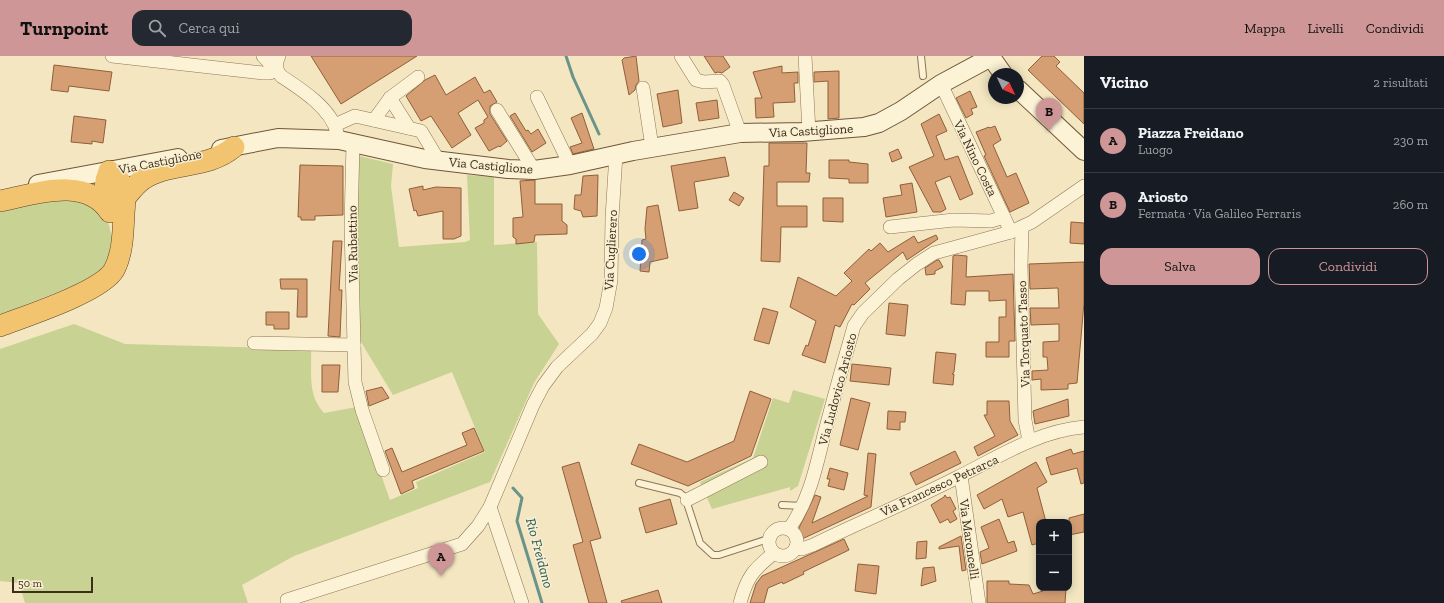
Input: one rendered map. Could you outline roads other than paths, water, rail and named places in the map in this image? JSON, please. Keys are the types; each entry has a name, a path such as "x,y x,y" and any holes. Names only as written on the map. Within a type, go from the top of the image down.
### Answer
{"highway":[{"path":"125,198 141,180 154,173 212,160 225,154 234,147"},
{"path":"0,326 89,290 104,280 113,271 118,260 122,239 125,198 121,181 109,171 104,186 106,206"},
{"path":"0,201 66,189 93,194 106,206 114,219 122,239"}],"main road":[{"name":"Via Castiglione","path":"0,191 278,138 342,136 439,161 508,169 534,170 570,165 652,147 740,133 809,132 864,127 879,123 901,112 941,84 991,58 998,68"},
{"path":"1024,95 1084,151"}],"street":[{"path":"112,56 263,73 270,73 276,70"},
{"path":"263,56 281,76 318,105 342,136 356,116 422,130 439,161"},
{"path":"276,70 279,56"},
{"path":"681,56 696,80 704,82 720,81 723,85 740,133"},
{"path":"805,56 809,132"},
{"path":"374,120 390,98 418,76"},
{"name":"Via Nino Costa","path":"941,84 1004,217 1017,229"},
{"path":"643,88 652,147"},
{"path":"537,97 570,165"},
{"path":"390,98 409,128"},
{"path":"497,110 534,170"},
{"name":"Via Rubattino","path":"342,136 351,225 355,382 362,410 383,470"},
{"name":"Via Cuglierero","path":"288,603 287,600 462,544 478,526 490,507 533,404 552,373 592,334 600,323 606,308 611,280 612,218 616,154"},
{"name":"Via Ludovico Ariosto","path":"790,529 803,506 814,474 848,344 854,326 863,313 898,278 934,253 1017,229 1062,203 1084,186"},
{"path":"890,227 954,220 991,222 1004,217"},
{"name":"Via Torquato Tasso","path":"1017,229 1021,266 1025,420 1029,441"},
{"path":"254,343 354,345"},
{"name":"Via Francesco Petrarca","path":"796,547 802,549 813,546 961,476 1029,441 1068,428 1084,427"},
{"path":"687,500 761,462"},
{"name":"Via Maroncelli","path":"961,476 979,603"},
{"path":"490,507 522,603"},
{"path":"779,528 790,529 796,536 796,547 789,555 779,556 774,554 768,544 768,539 774,530 779,528"},
{"path":"740,603 745,584 758,568 774,554"}],"lane":[{"path":"921,56 923,76"},
{"path":"639,483 680,493 687,500 700,543 713,555 719,555 768,539"},
{"path":"782,505 803,506"}],"waterway":[{"path":"566,56 573,77 599,134"},
{"name":"Rio Freidano","path":"513,488 522,498 517,521 542,603"}],"place":[{"name":"Ariosto","path":"1049,131"},
{"name":"Piazza Freidano","path":"441,576"}]}
